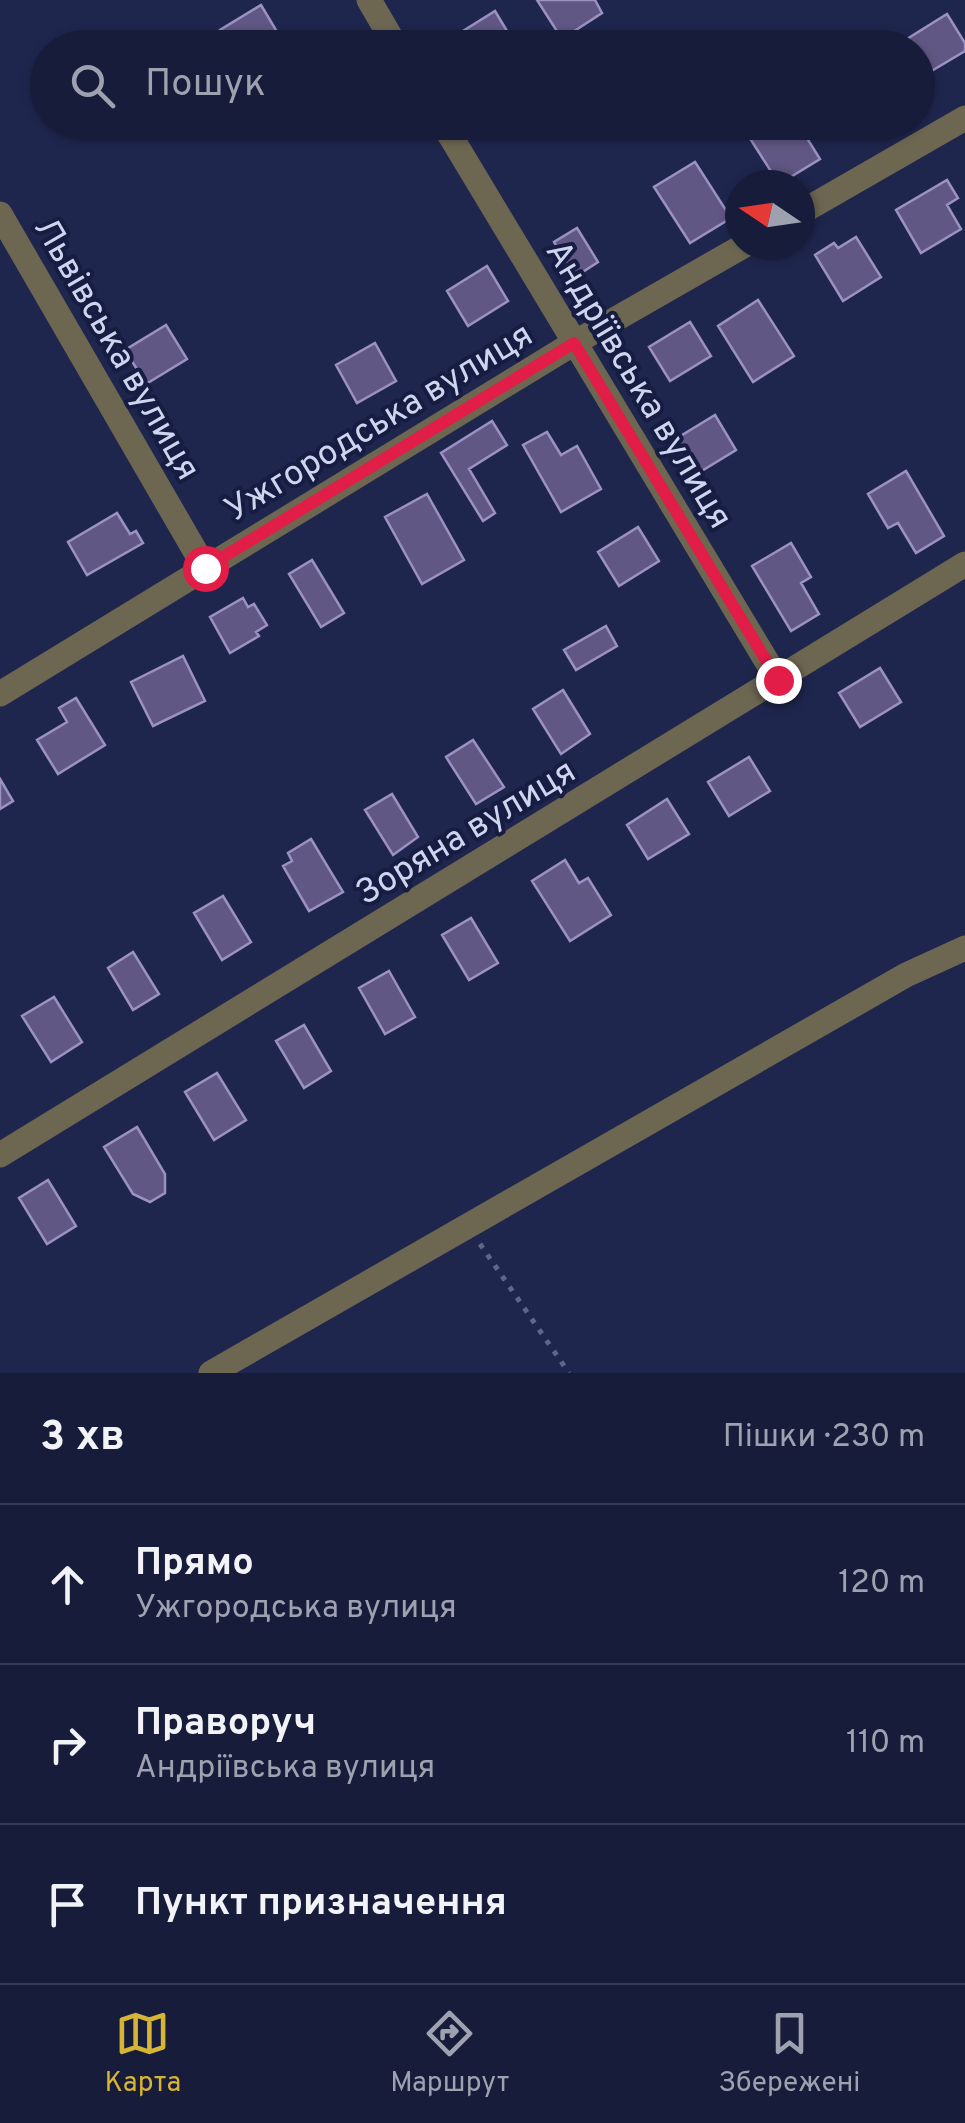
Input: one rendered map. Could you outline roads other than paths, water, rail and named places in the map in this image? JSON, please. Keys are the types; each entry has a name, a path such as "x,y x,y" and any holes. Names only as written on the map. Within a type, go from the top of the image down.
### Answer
{"street":[{"path":"375,2 389,30"},
{"path":"935,135 965,118"},
{"name":"Андріївська вулиця","path":"453,140 778,680"},
{"path":"815,204 927,140"},
{"name":"Львівська вулиця","path":"0,215 205,568"},
{"name":"Ужгородська вулиця","path":"0,694 574,343 725,256"},
{"name":"Зоряна вулиця","path":"0,1156 965,564"},
{"path":"211,1373 906,976 965,948"}]}
